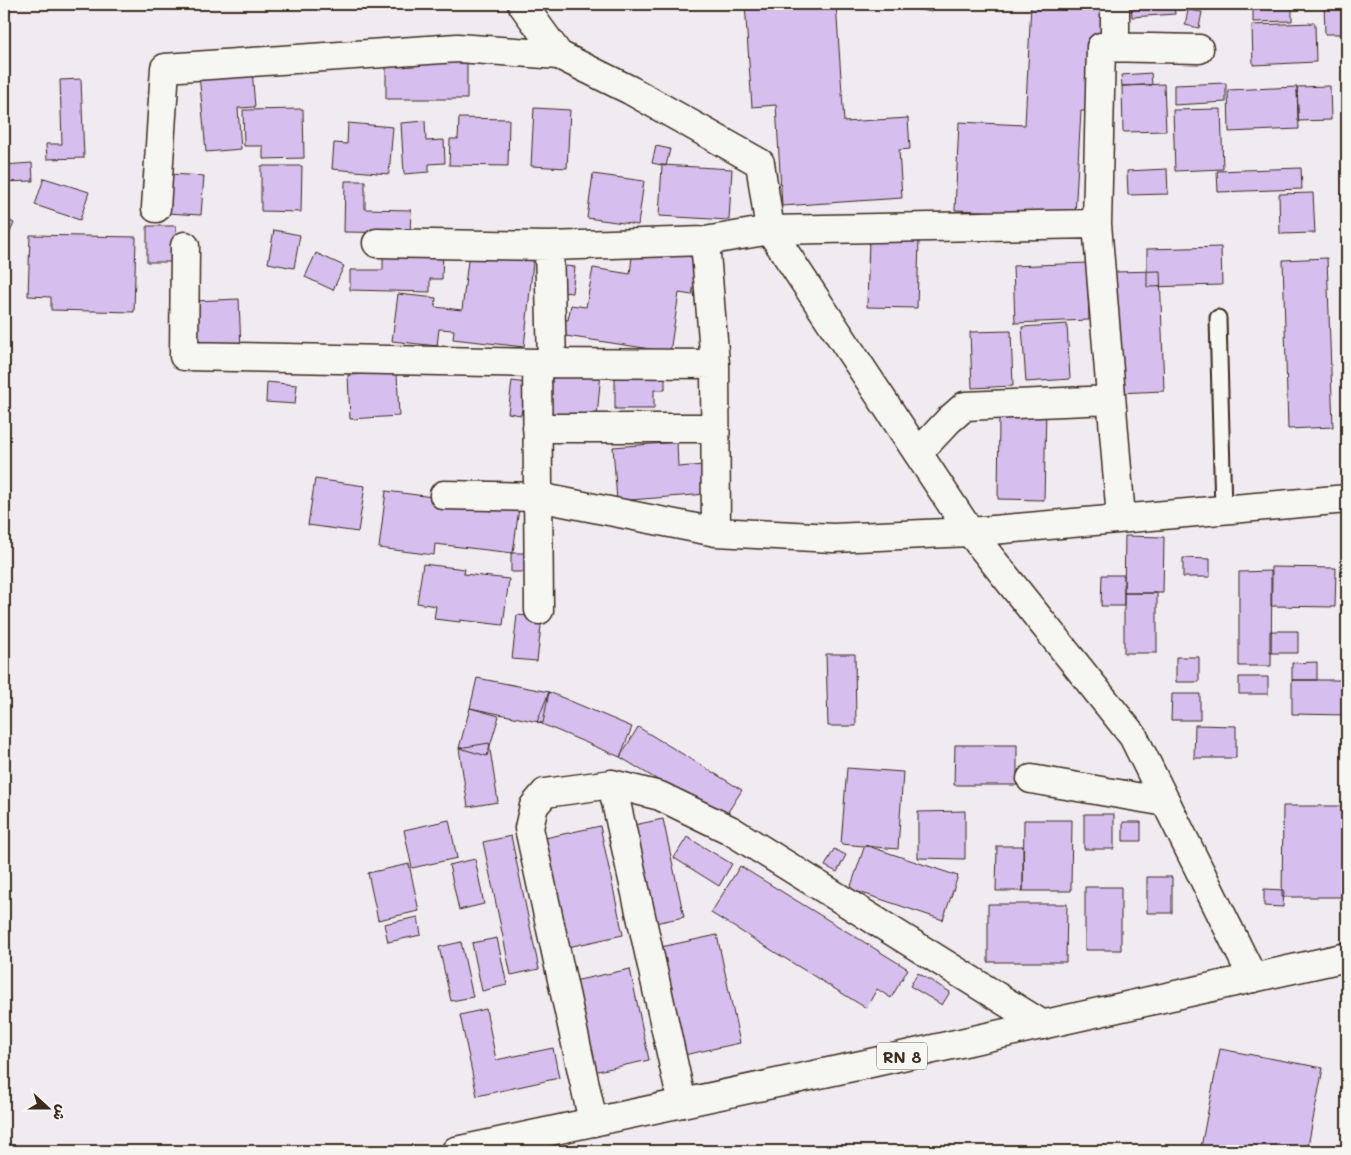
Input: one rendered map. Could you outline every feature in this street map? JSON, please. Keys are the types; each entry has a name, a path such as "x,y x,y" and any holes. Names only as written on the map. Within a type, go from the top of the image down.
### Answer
{"street":[{"path":"522,4 559,55"},
{"path":"1115,4 1115,47"},
{"path":"1121,518 1097,224 1102,47 1199,49"},
{"path":"156,208 165,68 457,48 559,55 630,90 760,164 770,230 970,532 1133,736 1253,978"},
{"path":"377,243 549,246 705,241 770,230 1097,224"},
{"path":"705,241 715,364 716,532"},
{"path":"185,246 184,356 544,363 715,364"},
{"path":"539,610 537,428 544,363 549,246"},
{"path":"918,453 965,406 1111,400"},
{"path":"537,428 716,428"},
{"path":"444,495 538,497 716,532 834,538 970,532 1347,499"},
{"path":"1031,779 1166,802"},
{"path":"612,784 682,1103"},
{"path":"592,1122 529,828 534,806 545,793 612,784 660,796 730,830 1043,1025"},
{"name":"RN 8","path":"456,1151 1043,1025 1347,957"}],"lane":[{"path":"1218,318 1223,510"}],"building":[{"path":"745,4 836,4 844,122 908,118 910,149 899,150 902,198 782,206 776,105 752,107"},
{"path":"893,4 933,4 932,12"},
{"path":"1031,4 1111,5 1106,112 1081,111 1075,215 955,210 959,122 1025,125"},
{"path":"1131,4 1174,4 1175,14 1132,17"},
{"path":"1253,4 1292,4 1292,21 1253,22"},
{"path":"1324,4 1347,4 1347,34 1325,34"},
{"path":"1188,10 1202,12 1199,28 1185,25"},
{"path":"1315,23 1316,62 1253,65 1252,25"},
{"path":"386,58 467,58 467,99 386,99"},
{"path":"252,69 255,107 238,108 241,149 206,152 199,74"},
{"path":"1151,73 1152,85 1122,86 1121,75"},
{"path":"81,79 84,158 47,159 46,144 62,144 60,80"},
{"path":"1226,83 1226,102 1174,105 1174,85"},
{"path":"1164,84 1166,131 1123,132 1122,86"},
{"path":"1330,86 1331,120 1298,121 1297,87"},
{"path":"1297,87 1299,129 1229,132 1228,90"},
{"path":"534,108 570,110 567,168 531,166"},
{"path":"303,109 304,158 263,159 263,146 244,146 243,110"},
{"path":"1221,109 1223,169 1175,171 1173,110"},
{"path":"459,118 509,119 508,166 449,165 450,139 458,139"},
{"path":"425,121 426,141 444,140 445,163 429,164 429,172 404,174 401,123"},
{"path":"348,123 393,127 389,174 332,169 334,143 347,144"},
{"path":"656,146 670,149 666,166 652,163"},
{"path":"32,163 33,181 4,182 4,165"},
{"path":"662,165 732,169 729,220 659,216"},
{"path":"261,166 302,166 301,212 261,211"},
{"path":"1301,168 1302,189 1218,192 1217,171"},
{"path":"1167,169 1168,194 1128,195 1127,171"},
{"path":"170,174 204,176 201,215 167,213"},
{"path":"593,174 644,181 638,225 587,218"},
{"path":"44,178 89,192 80,220 35,205"},
{"path":"345,181 365,181 365,209 411,210 410,233 344,232"},
{"path":"1313,193 1315,233 1280,234 1279,194"},
{"path":"4,218 14,223 4,246"},
{"path":"147,226 176,226 175,262 147,262"},
{"path":"274,230 300,235 294,268 268,263"},
{"path":"30,235 136,237 134,312 51,310 51,297 28,296"},
{"path":"869,238 919,240 917,308 867,307"},
{"path":"383,247 443,249 442,279 430,279 430,292 350,290 350,270 383,270"},
{"path":"1221,247 1222,285 1147,287 1147,249"},
{"path":"633,248 698,258 692,295 679,293 670,352 553,334 556,318 568,320 571,305 586,307 593,268 630,274"},
{"path":"469,252 534,253 524,347 453,339 454,330 439,329 437,346 392,341 398,294 436,298 435,307 462,310"},
{"path":"316,253 344,266 333,290 305,277"},
{"path":"1327,258 1333,427 1288,429 1283,260"},
{"path":"1087,263 1089,320 1015,323 1013,266"},
{"path":"555,265 575,267 572,293 553,291"},
{"path":"1160,271 1164,391 1117,393 1113,272"},
{"path":"239,299 241,350 196,351 194,301"},
{"path":"1067,324 1070,379 1026,382 1022,327"},
{"path":"1011,331 1013,386 972,388 970,332"},
{"path":"615,366 665,366 665,390 654,390 654,409 615,409"},
{"path":"553,368 601,372 597,417 549,413"},
{"path":"397,373 399,416 350,419 348,375"},
{"path":"512,381 526,383 521,415 508,413"},
{"path":"267,382 297,385 295,404 266,402"},
{"path":"1046,407 1044,500 998,499 999,417"},
{"path":"677,442 678,467 704,465 707,494 617,501 613,447"},
{"path":"315,479 365,486 358,532 308,525"},
{"path":"386,491 519,508 513,553 435,544 434,555 379,548"},
{"path":"1125,536 1164,537 1163,593 1124,593"},
{"path":"511,553 528,553 528,572 511,572"},
{"path":"1183,558 1210,559 1210,577 1183,577"},
{"path":"423,564 465,569 464,574 509,579 503,625 434,619 436,606 417,603"},
{"path":"1271,567 1336,568 1335,607 1271,606"},
{"path":"1272,571 1271,666 1239,666 1239,572"},
{"path":"1102,575 1124,575 1124,606 1101,606"},
{"path":"1124,593 1157,593 1157,653 1124,653"},
{"path":"517,615 542,617 537,661 512,659"},
{"path":"1270,631 1298,631 1298,653 1270,653"},
{"path":"826,654 855,654 856,726 828,726"},
{"path":"1176,657 1199,657 1199,682 1176,682"},
{"path":"1317,662 1317,680 1292,680 1292,663"},
{"path":"1239,677 1268,677 1268,694 1239,694"},
{"path":"477,678 549,692 543,723 470,708"},
{"path":"1292,680 1347,680 1347,715 1292,714"},
{"path":"549,692 632,727 620,757 537,722"},
{"path":"1172,694 1200,694 1200,720 1171,720"},
{"path":"470,708 499,716 487,756 459,748"},
{"path":"1195,725 1236,726 1236,758 1194,758"},
{"path":"638,727 742,790 723,820 620,757"},
{"path":"489,743 498,802 468,807 459,748"},
{"path":"955,745 1017,745 1017,785 954,785"},
{"path":"847,768 903,772 898,849 841,844"},
{"path":"1283,806 1347,806 1347,897 1282,897"},
{"path":"965,811 965,859 918,858 918,812"},
{"path":"1084,814 1114,814 1114,849 1084,849"},
{"path":"663,819 684,917 655,923 634,825"},
{"path":"449,820 457,858 412,868 404,830"},
{"path":"1024,820 1072,820 1071,891 1023,891"},
{"path":"1123,822 1141,822 1141,841 1123,841"},
{"path":"600,826 623,935 568,947 545,838"},
{"path":"511,836 539,969 511,975 483,842"},
{"path":"687,837 732,864 719,886 674,858"},
{"path":"865,845 958,876 943,920 850,889"},
{"path":"997,846 1023,846 1023,891 996,891"},
{"path":"834,849 846,855 837,872 825,866"},
{"path":"475,859 484,904 459,910 449,865"},
{"path":"409,864 419,911 378,920 368,873"},
{"path":"740,866 908,969 891,998 877,989 866,1008 711,913"},
{"path":"1147,877 1172,877 1172,913 1147,913"},
{"path":"1085,887 1121,887 1121,950 1085,950"},
{"path":"1264,889 1284,890 1283,907 1264,906"},
{"path":"988,904 1067,904 1066,962 988,962"},
{"path":"418,917 421,935 388,942 384,924"},
{"path":"717,935 740,1043 684,1055 661,947"},
{"path":"497,938 507,985 482,991 472,943"},
{"path":"461,942 473,997 451,1001 439,947"},
{"path":"630,969 649,1060 593,1072 574,981"},
{"path":"918,973 950,992 942,1005 910,986"},
{"path":"486,1009 496,1060 553,1048 559,1078 477,1096 460,1015"},
{"path":"1220,1049 1323,1068 1307,1151 1223,1151 1201,1147"}]}
